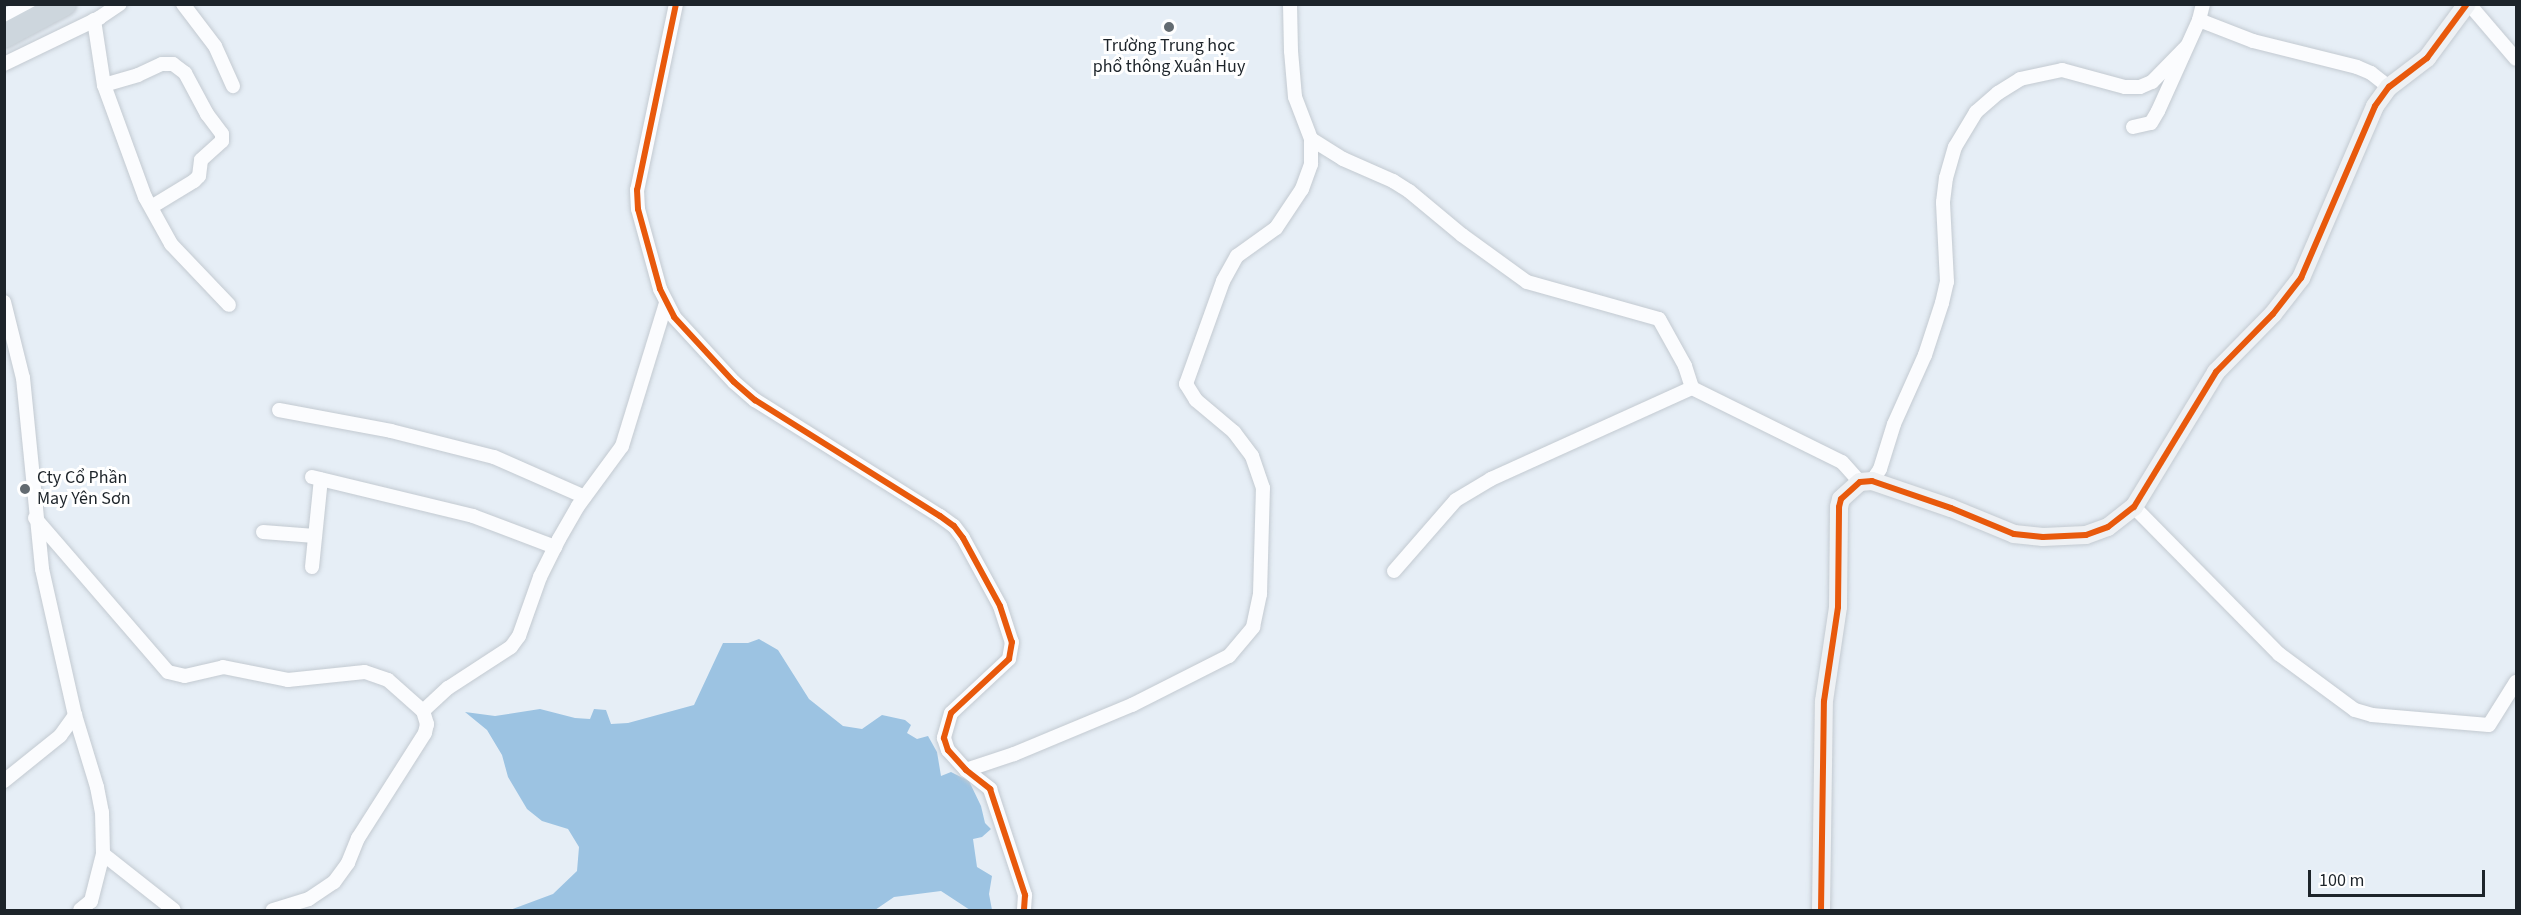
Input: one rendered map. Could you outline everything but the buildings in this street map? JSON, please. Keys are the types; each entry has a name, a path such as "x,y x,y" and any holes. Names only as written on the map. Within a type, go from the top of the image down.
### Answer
{"highway":[{"path":"4,36 63,4"}],"street":[{"path":"4,16 29,4"},
{"path":"4,64 93,20 120,4"},
{"path":"183,4 215,46 233,86"},
{"path":"676,4 637,190 638,209 666,303 674,317 755,400 940,516 963,538 1000,606 1012,642 1009,659 951,713 945,727 944,738 948,750 966,770 990,789 1025,895 1024,910"},
{"path":"966,770 1014,754 1142,700 1229,656 1253,627 1260,594 1263,488 1252,456 1234,432 1196,400 1186,389 1186,384 1222,281 1237,256 1276,228 1302,189 1311,164 1311,139 1295,97 1290,51 1290,4"},
{"path":"2133,127 2151,123 2199,20 2203,4"},
{"path":"1311,139 1343,159 1393,181 1409,191 1462,235 1527,282 1659,319 1685,366 1692,388 1842,462 1866,482 1951,508 2014,534 2086,535 2108,527 2134,507 2216,372 2273,314 2301,278 2363,131 2375,106 2389,87 2427,58 2468,4 2517,58"},
{"path":"93,20 104,85 151,207 171,244 229,305"},
{"path":"2199,20 2253,41 2357,67 2371,73 2389,87"},
{"path":"1821,910 1824,701 1840,582 1839,507 1848,490 1866,482 1880,469 1894,424 1925,355 1942,303 1947,282 1943,202 1946,178 1955,147 1976,112 1998,93 2020,79 2062,70 2125,87 2140,87 2152,82 2186,47"},
{"path":"104,85 138,75 162,64 173,64 185,74 207,114 222,134 222,141 201,160 199,176 151,207"},
{"path":"4,302 23,378 35,518 42,569 75,716 98,787 102,812 103,854 90,901 80,910"},
{"path":"423,711 447,688 510,647 526,621 540,577 555,547 585,497 622,446 666,303"},
{"path":"1395,571 1456,500 1491,479 1692,388"},
{"path":"279,410 391,431 494,457 585,497"},
{"path":"312,567 316,478 473,516 555,547"},
{"path":"2134,507 2279,654 2355,710 2372,715 2489,724 2517,682"},
{"path":"35,518 168,672 185,676 223,667 288,680 365,672 388,680 423,711 427,724 425,733 358,838 348,863 334,882 309,899 273,910"},
{"path":"263,532 315,536"},
{"path":"4,781 60,736 75,716"},
{"path":"103,854 174,910"}],"water":[{"path":"759,639 778,650 809,699 843,726 862,729 882,715 905,720 911,725 907,733 917,739 928,736 937,752 941,776 951,772 969,781 981,806 985,823 991,829 982,837 973,839 977,867 992,876 989,894 992,910 970,910 941,891 894,897 875,910 510,910 553,894 577,871 579,847 568,829 542,821 527,809 508,777 502,755 487,730 465,712 495,716 540,709 575,718 590,719 594,709 606,710 611,724 628,723 694,705 723,643 748,643"}],"cycle path":[{"path":"676,4 637,190 638,209 660,289 674,317 734,382 755,400 940,516 954,526 963,538 1000,606 1012,642 1009,659 951,713 944,738 948,750 966,770 990,789 1025,895 1024,910"},
{"path":"1821,910 1824,701 1838,607 1841,499 1860,482 1872,481 1951,508 2014,534 2043,537 2086,535 2108,527 2134,507 2216,372 2273,314 2301,278 2375,106 2389,87 2427,58 2467,4"}],"place":[{"name":"Trường Trung học phổ thông Xuân Huy","path":"1169,27"},
{"name":"Cty Cổ Phần May Yên Sơn","path":"25,489"}]}
